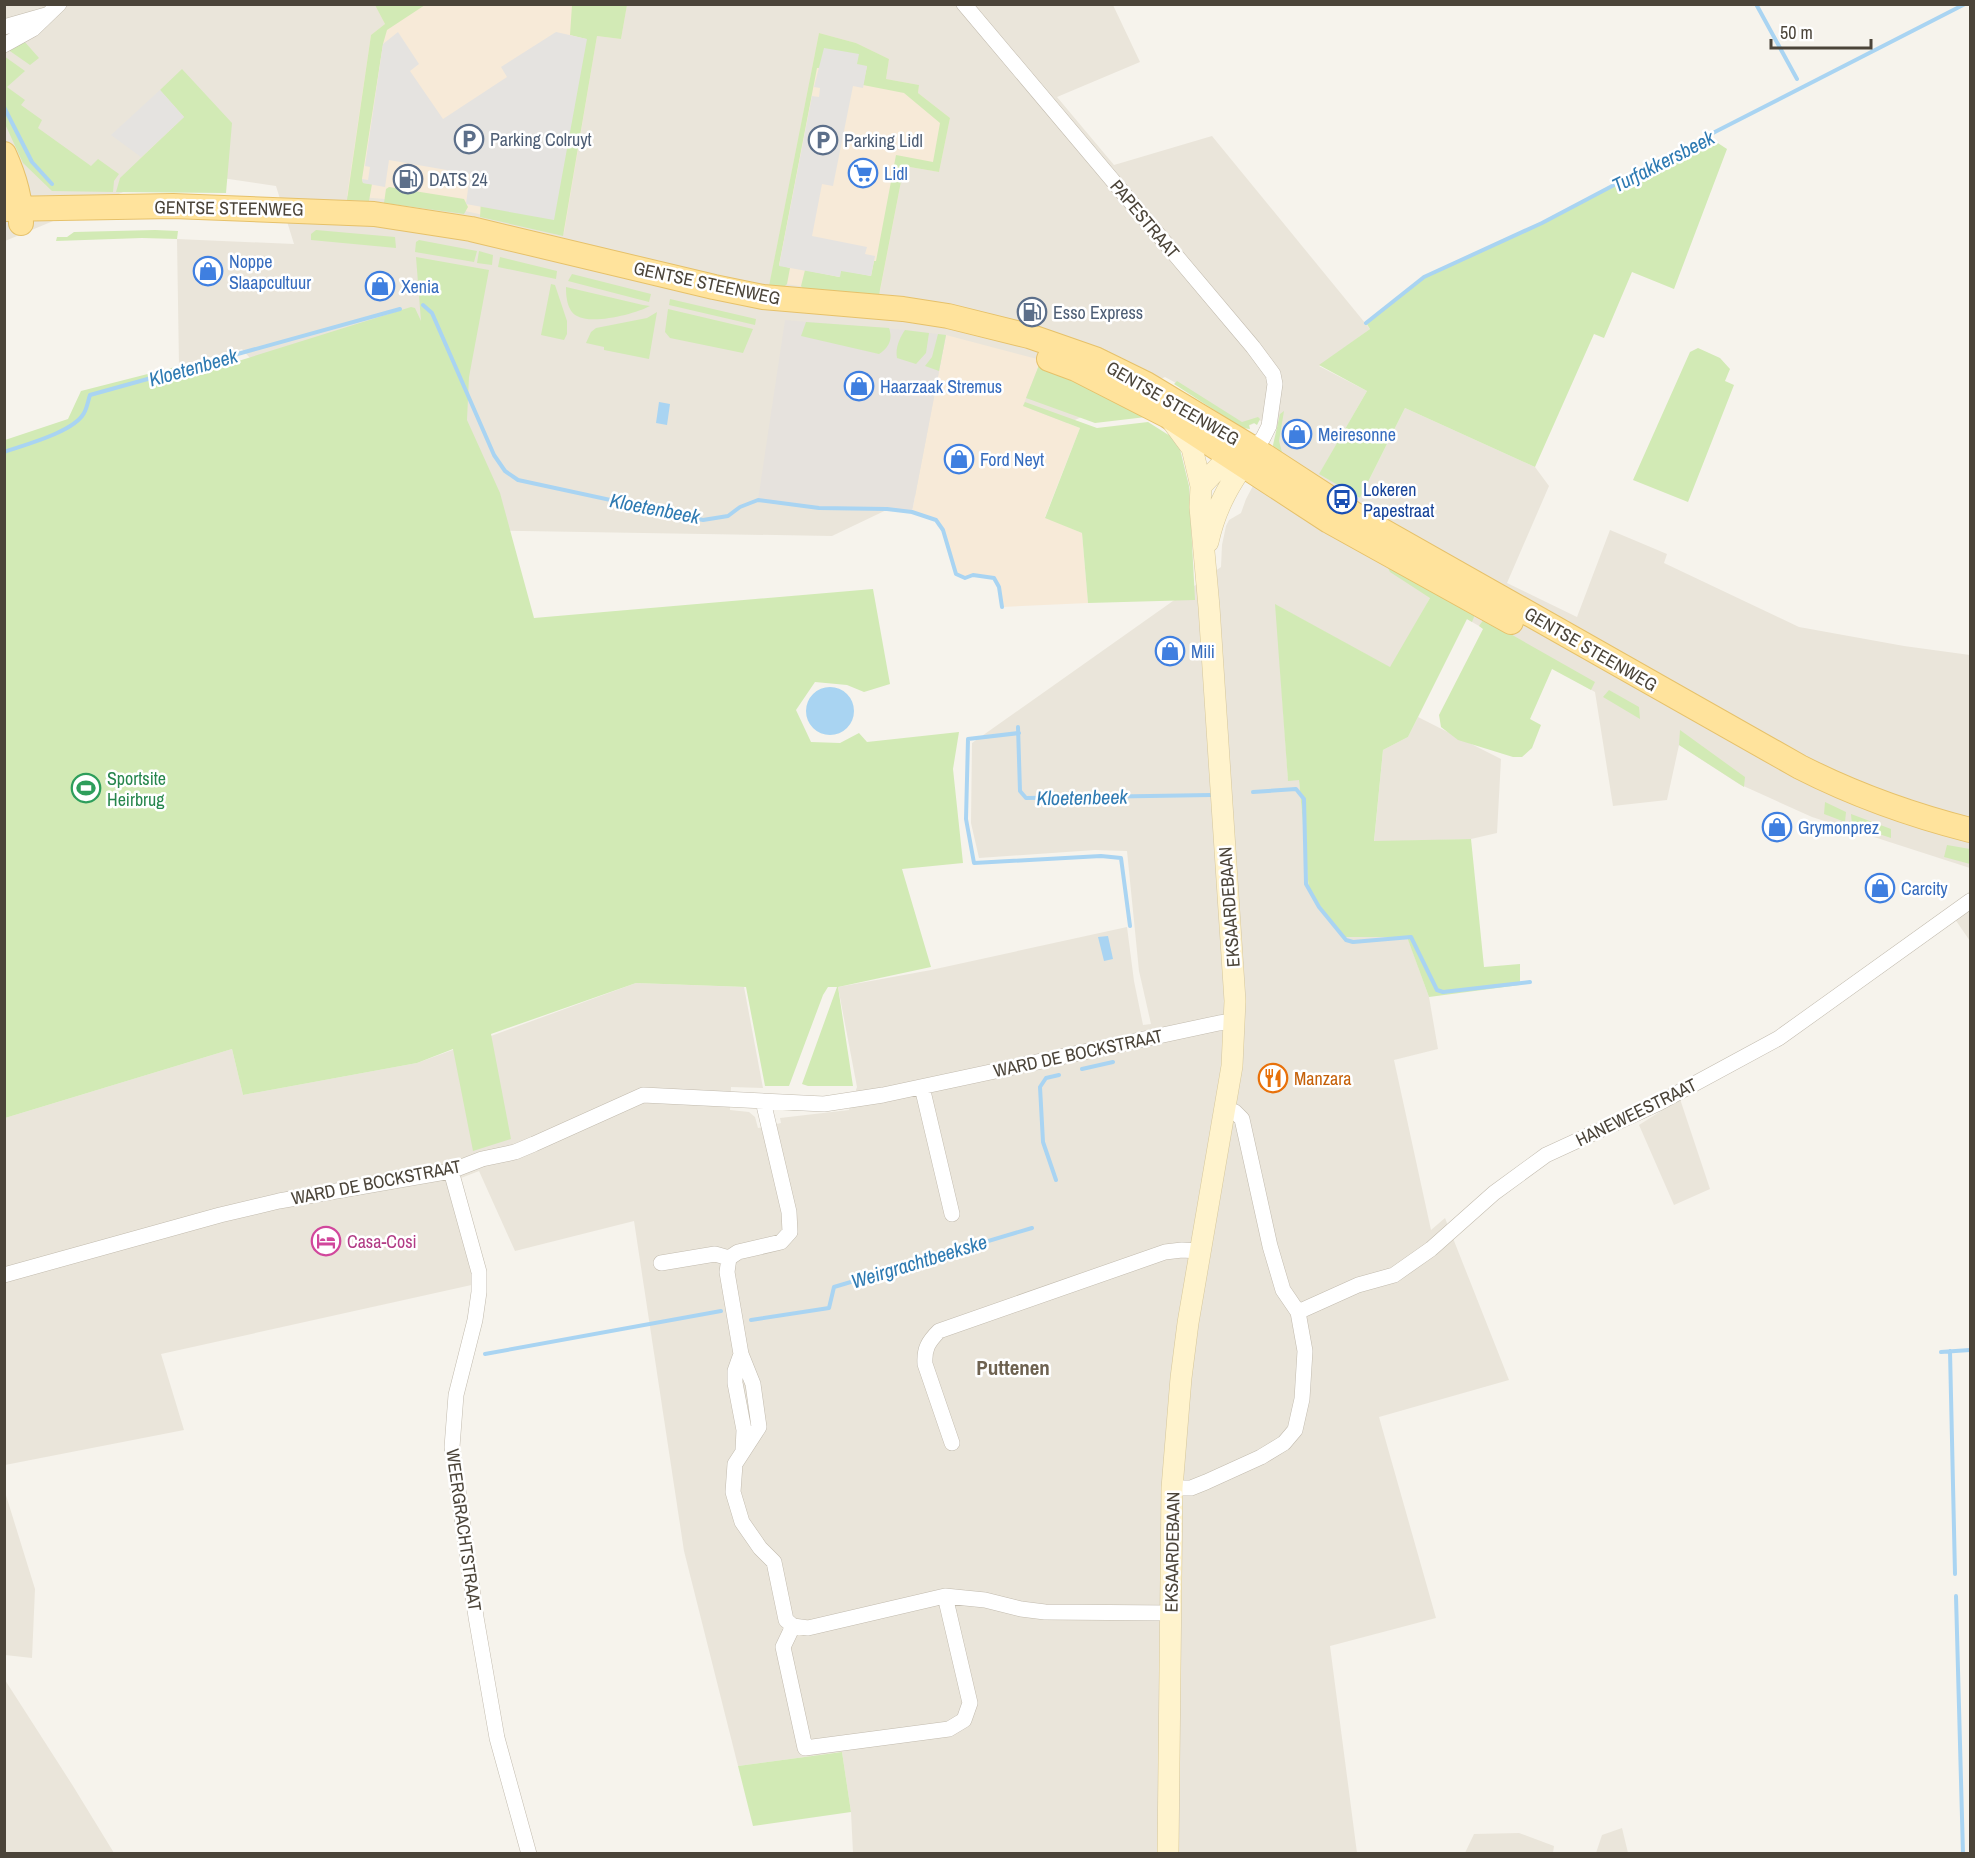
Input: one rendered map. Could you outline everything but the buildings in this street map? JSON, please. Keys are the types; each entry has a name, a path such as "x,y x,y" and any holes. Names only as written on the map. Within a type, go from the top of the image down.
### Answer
{"main road":[{"path":"4,154 12,171 13,217"},
{"name":"GENTSE STEENWEG","path":"13,217 173,206 374,214 471,228 763,297 903,309 948,316 1029,336 1095,359 1146,384 1329,520 1792,780 1860,811 1916,831 1971,844"},
{"name":"GENTSE STEENWEG","path":"13,217 175,219 282,223 391,231 460,243 675,294 762,311 961,334 1028,352 1076,369 1360,518 1800,767 1834,784 1895,809 1971,830"},
{"name":"EKSAARDEBAAN","path":"1168,416 1192,448 1201,486 1200,507 1206,560 1233,963 1234,1021 1232,1066 1199,1251 1181,1378 1172,1488 1168,1854"},
{"path":"1201,486 1219,467 1243,457"},
{"name":"EKSAARDEBAAN","path":"1206,560 1212,521 1243,457"}],"street":[{"name":"PAPESTRAAT","path":"964,4 1253,347 1273,374 1275,384 1269,426 1263,438 1243,457"},
{"path":"4,27 54,9"},
{"path":"4,45 33,29 54,9"},
{"name":"HANEWEESTRAAT","path":"1298,1312 1358,1285 1394,1275 1431,1249 1494,1193 1546,1155 1659,1103 1779,1038 1971,901"},
{"name":"WARD DE BOCKSTRAAT","path":"4,1275 240,1210 451,1171 482,1159 525,1148 643,1095 824,1104 922,1087 1234,1021"},
{"path":"922,1087 952,1214"},
{"path":"763,1101 789,1212 790,1232 781,1242 738,1252 729,1258 727,1272 741,1354 753,1384 759,1427 735,1464 733,1492 742,1522 760,1548 774,1562 786,1620 793,1626 808,1628 945,1596 985,1600 1045,1612 1171,1613"},
{"path":"1172,1488 1191,1488 1206,1482 1262,1457 1284,1443 1295,1430 1302,1399 1305,1351 1298,1312 1283,1290 1270,1246 1242,1119 1235,1112 1225,1108"},
{"name":"WEERGRACHTSTRAAT","path":"451,1171 478,1272 474,1320 456,1395 452,1447 476,1617 497,1738 529,1854"},
{"path":"952,1443 925,1364 924,1353 928,1342 939,1331 1165,1252 1199,1251"},
{"path":"661,1263 715,1254 729,1258"},
{"path":"793,1626 783,1647 805,1748 949,1729 963,1720 970,1703 945,1596"}],"shaded area":[{"path":"5,5 1113,5 1140,62 1057,97 1114,165 1212,136 1370,329 1319,366 1367,391 1320,473 1360,498 1405,408 1535,467 1549,486 1507,583 1577,617 1610,530 1667,554 1664,563 1799,627 1970,655 1970,868 1812,817 1739,784 1679,745 1667,800 1613,806 1595,692 1430,598 1391,668 1276,605 1288,780 1299,779 1309,891 1343,937 1407,936 1429,997 1438,1049 1394,1060 1431,1230 1445,1218 1509,1380 1379,1417 1436,1618 1330,1646 1357,1853 853,1853 851,1812 842,1752 738,1766 684,1551 634,1221 515,1251 479,1171 461,1178 485,1282 161,1354 184,1430 5,1465 5,1118 232,1049 243,1095 417,1063 636,983 744,987 763,1088 731,1087 730,1110 749,1112 755,1117 758,1128 781,1123 780,1118 849,1110 857,1087 838,987 931,970 1127,927 1143,1025 1151,1024 1139,971 1127,851 1095,850 979,858 971,823 972,743 1221,567 1226,526 1229,520 1241,513 1278,439 1281,427 1258,420 1246,427 1196,394 1165,377 832,536 401,529 242,349 179,366 177,239 294,244 276,186 174,171 5,241"},
{"path":"375,5 627,5 621,39 597,36 564,233 465,211 385,199 347,196 371,35 385,24"},
{"name":"Parking Colruyt","path":"398,32 419,64 410,71 443,119 507,77 501,67 556,32 587,39 554,220 466,204 470,174 389,160 385,187 363,183 362,179 368,180 370,167 365,166 383,44"},
{"path":"819,33 856,43 889,59 886,79 919,85 918,93 950,118 939,172 904,166 880,291 807,287 770,282"},
{"name":"Parking Lidl","path":"824,48 859,54 857,64 867,66 863,88 853,86 833,186 822,184 812,236 867,247 865,254 875,256 871,276 841,271 840,277 779,266 812,96 819,97 820,88 814,87"},
{"path":"160,90 184,117 141,157 111,135"},
{"path":"785,320 946,335 912,512 887,509 819,508 758,500"},
{"path":"946,335 1041,360 1023,406 1080,428 1045,517 1082,533 1088,603 1002,607 999,587 994,578 973,575 965,578 956,574 943,530 936,520 912,512"},
{"path":"1418,717 1501,759 1497,833 1471,839 1374,842 1383,750 1408,737"},
{"path":"1970,891 1970,941 1948,909"},
{"path":"1680,1099 1710,1189 1674,1205 1639,1125"},
{"path":"5,1492 35,1589 32,1658 5,1655"},
{"path":"5,1680 73,1786 114,1853 5,1853"},
{"path":"1622,1828 1628,1853 1596,1853 1602,1835"},
{"path":"1519,1833 1554,1846 1553,1853 1465,1853 1474,1834"}],"green space":[{"path":"375,5 425,5 387,30 362,179 363,183 372,184 369,201 347,200 371,35 385,24"},
{"path":"572,5 627,5 621,39 597,36 563,236 480,217 481,200 586,39 570,35"},
{"path":"819,33 856,43 889,59 886,79 919,85 918,93 950,118 939,172 904,166 879,295 804,290 801,286 805,270 839,277 841,270 871,276 874,261 876,261 896,155 933,162 940,123 904,93 863,85 867,66 817,68 779,265 790,268 787,284 783,288 769,286"},
{"path":"24,41 39,58 30,65 7,49"},
{"path":"4,56 25,71 7,87 25,100 21,105 42,120 38,128 91,166 98,159 119,174 114,181 113,192 52,191 23,163 5,124"},
{"path":"182,69 232,123 226,193 116,192 120,178 184,117 160,90"},
{"path":"1707,136 1727,149 1674,289 1632,272 1604,338 1594,334 1535,467 1405,408 1360,498 1319,474 1367,391 1319,365 1370,329 1366,323 1424,277 1542,223"},
{"path":"389,187 464,199 468,207 464,214 384,203 386,189"},
{"path":"316,230 395,237 396,248 311,240 311,234"},
{"path":"178,231 177,239 56,241 57,237 67,237 74,232"},
{"path":"419,240 477,251 474,262 415,252 416,242"},
{"path":"479,251 493,255 492,265 477,263"},
{"path":"416,257 489,270 469,377 467,420 500,493 534,618 873,589 890,684 864,692 847,685 815,682 796,710 811,742 840,743 859,733 867,742 959,732 953,769 963,863 902,869 931,967 838,987 853,1086 802,1084 837,987 828,987 823,995 789,1086 765,1086 746,987 636,983 491,1034 511,1139 473,1151 453,1049 417,1063 243,1095 232,1049 5,1118 5,440 68,419 81,391 179,366 184,378 411,307 415,308 421,321"},
{"path":"500,257 557,271 556,279 498,267"},
{"path":"572,274 651,294 649,302 568,281"},
{"path":"551,284 555,285 567,321 567,334 564,340 541,335"},
{"path":"566,287 650,306 603,319 584,318 571,311"},
{"path":"670,299 756,319 755,325 669,305"},
{"path":"668,309 753,329 743,353 670,338 665,332"},
{"path":"657,312 649,359 604,350 604,347 586,343 591,332 596,328 647,318"},
{"path":"806,322 889,328 890,339 888,346 879,354 801,336"},
{"path":"905,330 929,333 926,353 916,364 897,358 898,343"},
{"path":"938,334 946,335 939,371 925,366 932,357"},
{"path":"1698,348 1720,358 1730,369 1725,381 1734,385 1688,502 1633,480 1690,352"},
{"path":"1041,360 1146,417 1095,423 1026,398"},
{"path":"1177,381 1242,422 1258,417 1260,419 1257,425 1254,423 1249,425 1250,429 1242,428 1174,384"},
{"path":"1025,402 1097,428 1148,422 1178,441 1189,486 1195,600 1088,603 1082,533 1045,518 1080,428 1023,406"},
{"path":"1284,411 1279,441 1283,456 1274,450 1273,445 1280,414"},
{"path":"1387,566 1473,611 1474,617 1472,622 1467,619 1408,737 1383,750 1374,841 1471,839 1484,967 1520,964 1520,985 1429,997 1407,937 1343,937 1309,891 1299,780 1288,781 1275,604 1390,667 1430,598 1390,572"},
{"path":"1484,619 1595,682 1591,690 1552,669 1530,719 1541,725 1532,748 1522,757 1513,757 1458,740 1441,727 1439,715 1483,629 1479,626"},
{"path":"1609,690 1639,707 1640,719 1603,697"},
{"path":"1680,730 1745,777 1744,787 1679,745"},
{"path":"1825,802 1846,812 1845,822 1824,814"},
{"path":"1851,814 1891,829 1891,838 1852,825"},
{"path":"1947,845 1970,849 1970,864 1944,857"},
{"path":"842,1752 851,1812 753,1826 738,1766"}],"water":[{"path":"659,402 670,404 667,425 656,423"},
{"path":"830,687 847,694 854,711 847,728 830,735 813,728 806,711 813,694"},
{"path":"1108,936 1113,959 1104,961 1098,937"}],"waterway":[{"path":"1756,4 1797,79"},
{"name":"Turfakkersbeek","path":"1366,323 1424,277 1542,223 1965,4"},
{"path":"4,107 32,162 52,184"},
{"name":"Kloetenbeek","path":"423,305 432,313 494,455 505,471 518,480 703,520 728,516 740,507 758,500 819,508 887,509 912,512 936,520 943,530 956,574 965,578 973,575 994,578 999,587 1002,607"},
{"name":"Kloetenbeek","path":"4,452 48,437 70,426 84,413 90,395 400,309"},
{"name":"Kloetenbeek","path":"1018,727 1020,791 1026,798 1211,795"},
{"name":"Weirgrachtbeekske","path":"1019,733 968,739 966,819 974,863 1101,856 1121,858 1130,926"},
{"name":"Kloetenbeek","path":"1253,792 1296,789 1304,799 1306,884 1319,907 1346,940 1353,942 1411,937 1437,990 1443,992 1530,982"},
{"name":"Weirgrachtbeekske","path":"1082,1069 1113,1062"},
{"name":"Weirgrachtbeekske","path":"1056,1180 1043,1142 1040,1087 1046,1078 1059,1075"},
{"name":"Weirgrachtbeekske","path":"751,1320 829,1308 834,1287 1032,1228"},
{"name":"Weirgrachtbeekske","path":"485,1354 721,1311"},
{"path":"1941,1352 1970,1350"},
{"path":"1950,1351 1955,1574"},
{"path":"1956,1596 1963,1854"}],"place":[{"name":"Parking Colruyt","path":"469,139"},
{"name":"Parking Lidl","path":"823,140"},
{"name":"Lidl","path":"863,173"},
{"name":"DATS 24","path":"408,179"},
{"name":"Noppe Slaapcultuur","path":"208,271"},
{"name":"Xenia","path":"380,286"},
{"name":"Esso Express","path":"1032,312"},
{"name":"Haarzaak Stremus","path":"859,386"},
{"name":"Meiresonne","path":"1297,434"},
{"name":"Ford Neyt","path":"959,459"},
{"name":"Lokeren Papestraat","path":"1342,499"},
{"name":"Mili","path":"1170,651"},
{"name":"Sportsite Heirbrug","path":"86,788"},
{"name":"Grymonprez","path":"1777,827"},
{"name":"Carcity","path":"1880,888"},
{"name":"Manzara","path":"1273,1078"},
{"name":"Casa-Cosi","path":"326,1241"}],"district":[{"name":"Puttenen","path":"1013,1367"}]}
